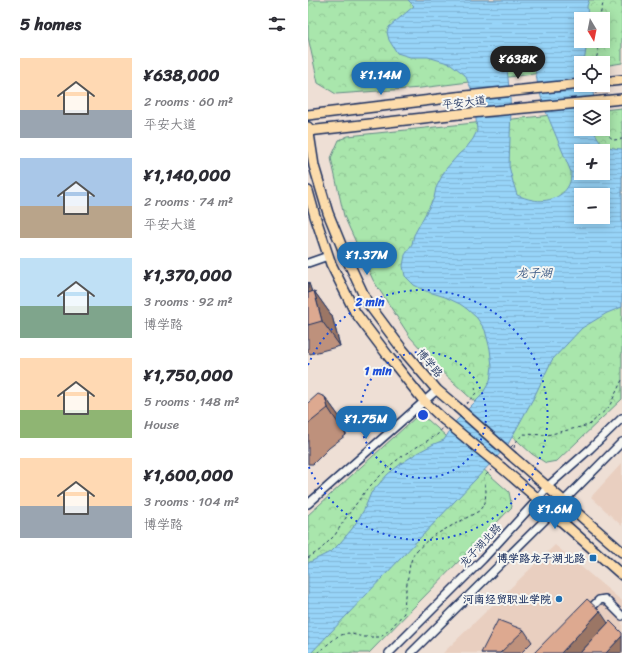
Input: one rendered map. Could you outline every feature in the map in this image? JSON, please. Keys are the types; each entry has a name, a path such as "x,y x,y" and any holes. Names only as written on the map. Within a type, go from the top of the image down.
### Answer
{"main road":[{"path":"610,81 622,80"},
{"name":"平安大道","path":"308,115 574,85"},
{"name":"平安大道","path":"308,131 459,114 622,99"},
{"name":"博学路","path":"308,128 314,166 328,212 346,257 367,302 402,349 437,390 511,453 547,487 622,552"},
{"path":"308,191 331,264 355,312 424,402 445,422 538,499 622,574"}],"street":[{"path":"308,263 328,256"},
{"path":"308,504 437,390"},
{"name":"龙子湖北路","path":"389,653 483,559 538,499 547,487 622,418"},
{"path":"411,653 622,442"},
{"path":"583,616 599,600 605,599 622,616"}],"path":[{"path":"601,12 604,0"},
{"path":"609,136 614,140 622,139"},
{"path":"511,453 515,443 522,434 547,435 589,425 609,408 622,380"},
{"path":"466,404 476,393 475,387"},
{"path":"308,558 331,540 367,489 392,464 405,454 437,435 445,422"},
{"path":"511,453 515,443"},
{"path":"317,653 338,636 348,633 363,637 381,636 392,627 404,613 410,564 414,553 431,537 479,511 485,503 486,491 484,477 498,467"}],"shaded area":[{"path":"622,463 622,526 591,497"},
{"name":"河南经贸职业学院","path":"555,545 622,601 622,653 443,653"}],"green space":[{"path":"308,0 622,0 622,63 610,65 610,56 574,56 574,69 421,88 336,94 318,83 308,37"},
{"path":"622,108 622,399 557,461 546,463 532,454 442,372 410,337 373,280 344,216 331,158 339,140 348,136 574,113 574,136 610,136 610,109"},
{"path":"416,417 428,420 509,492 512,507 369,653 308,653 308,515"}],"water":[{"name":"龙子湖","path":"408,0 589,0 587,6 587,12 574,12 574,48 586,48 585,56 574,56 574,92 593,92 594,100 574,100 574,136 597,136 604,144 574,144 574,180 610,180 610,148 622,149 622,307 607,313 582,328 552,360 534,397 507,446 311,653 308,653 308,563 332,551 340,543 352,529 364,510 371,493 388,474 417,453 444,440 456,421 481,396 490,381 492,366 490,349 485,330 477,318 460,304 414,285 405,276 403,266 405,255 412,244 414,235 434,198 436,188 445,170 466,148 477,131 474,95 465,75 451,64 428,57 410,57 397,53 389,40 387,32 389,27 414,6","holes":["517,52 525,53 533,61 544,107 571,172 568,187 560,195 550,200 538,201 517,195 509,166 511,109 507,68 512,56"]}],"building":[{"path":"314,291 322,321 308,325 308,293"},
{"path":"318,394 325,397 328,408 308,424 308,403"},
{"path":"587,599 600,611 561,653 534,653"},
{"path":"498,620 524,630 500,653 481,653"},
{"path":"610,621 622,633 622,636 606,653 580,653"}],"place":[{"name":"博学路龙子湖北路","path":"593,558"},
{"name":"河南经贸职业学院","path":"559,599"}]}
